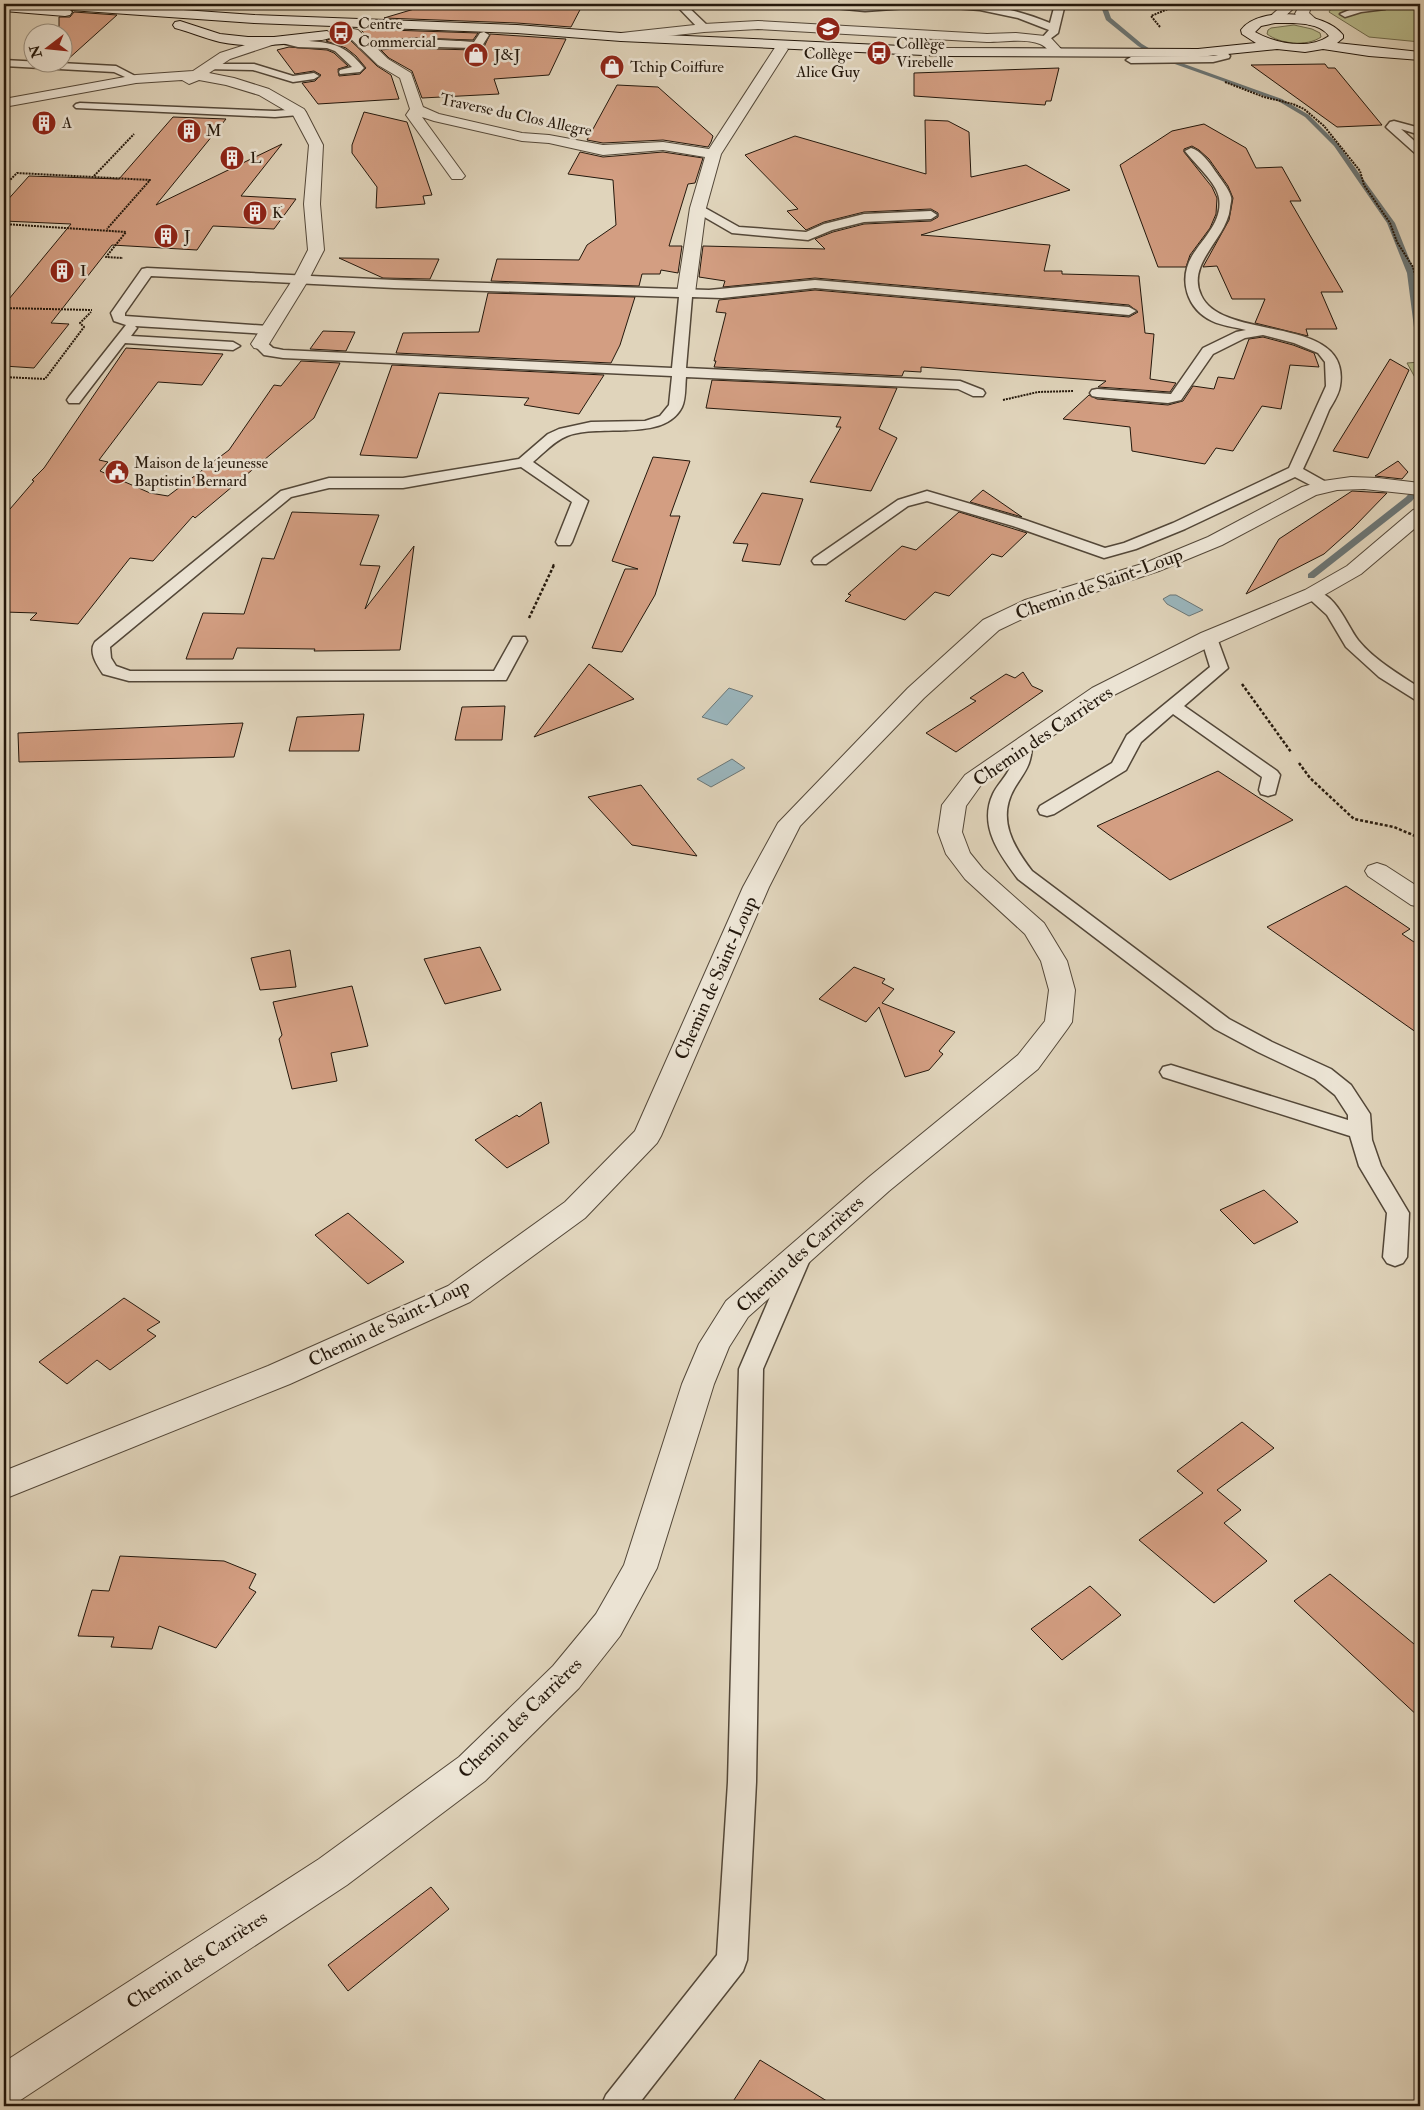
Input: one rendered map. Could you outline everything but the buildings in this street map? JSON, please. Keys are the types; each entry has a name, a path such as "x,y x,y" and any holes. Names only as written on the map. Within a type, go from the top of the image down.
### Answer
{"street":[{"path":"47,4 254,19 516,29 621,37 946,52 1056,51 1118,54 1132,57 1236,50 1277,45 1301,47 1322,45 1420,56"},
{"path":"1273,20 1291,4"},
{"path":"1306,4 1302,9 1302,14 1312,22"},
{"path":"4,7 154,19 221,38 282,40 388,31 953,56 1118,54"},
{"path":"225,56 221,38 223,30 254,19"},
{"path":"191,78 225,56 305,35 307,32 303,26 290,20"},
{"path":"1277,45 1254,38 1249,34 1250,26 1273,20 1312,22 1329,28 1336,35 1336,38"},
{"path":"621,37 704,28 777,26 987,38 1016,37 1045,40 1056,51"},
{"name":"Traverse du Clos Allegre","path":"353,33 383,62 406,76 417,109 434,118 522,137 549,139 603,150 662,146 713,154"},
{"path":"1236,50 1254,38"},
{"path":"1322,45 1336,38 1374,47 1420,51"},
{"path":"686,293 698,208 713,154 781,49"},
{"path":"4,103 136,79 191,78 229,81 264,92 299,112 316,145 312,204 316,250 301,279 260,344"},
{"path":"417,109 413,114 457,176"},
{"name":"Chemin de Saint-Loup","path":"4,1485 279,1375 459,1294 575,1210 647,1136 756,888 790,823 916,692 991,625 1033,605 1152,567 1215,541 1323,486 1366,482 1411,488"},
{"name":"Chemin des Carrières","path":"4,2086 333,1872 472,1769 566,1677 608,1625 640,1568 698,1384 715,1344 737,1309 879,1184 1028,1062 1058,1022 1062,990 1054,961 1035,929 974,874 958,854 950,832 954,805 973,780 1100,693 1210,638 1312,594 1354,570 1420,514"},
{"path":"1377,870 1420,899"}],"lane":[{"path":"680,4 704,28"},
{"path":"824,4 865,8 921,4"},
{"path":"942,4 980,7 1021,15 1055,29"},
{"path":"1045,40 1055,29 1060,4"},
{"path":"1346,9 1385,6"},
{"path":"367,47 399,43 474,45 478,44 484,35"},
{"path":"282,40 298,44 329,45 339,49 359,68 344,72"},
{"path":"1132,57 1163,60 1213,59 1225,56 1220,51"},
{"path":"4,63 116,69 136,79"},
{"path":"209,67 254,68 294,79 314,76"},
{"path":"294,79 302,89"},
{"path":"80,106 275,114 299,112"},
{"path":"1420,132 1400,124 1394,124 1392,128 1420,152"},
{"path":"820,561 903,503 927,496 1019,523 1104,553 1130,546 1178,526 1295,470 1333,386 1332,362 1323,350 1300,340 1218,318 1200,306 1193,293 1192,272 1198,257 1215,234 1223,216 1225,197 1208,170 1191,151"},
{"path":"698,208 736,230 808,236 828,227 864,218 932,215"},
{"path":"268,330 126,321 119,318 118,313 147,272 726,294 798,284 815,284 1130,311"},
{"path":"519,641 500,676 129,676 109,670 102,658 102,646 286,494 329,483 403,483 422,481 524,462 553,437 564,432 591,426 646,425 665,419 676,406 686,293"},
{"path":"74,400 135,322"},
{"path":"1097,393 1168,399 1176,397 1208,351 1241,335 1262,331"},
{"path":"122,339 166,346 233,346"},
{"path":"260,344 269,352 283,354 960,385 978,392"},
{"path":"524,462 580,501 564,542"},
{"path":"1295,470 1323,486"},
{"path":"1312,594 1334,612 1352,643 1385,673 1420,695"},
{"path":"1047,810 1120,766 1133,739 1219,668 1210,638"},
{"path":"1173,706 1271,775 1268,790"},
{"path":"1023,746 1022,764 1002,794 996,810 997,827 1004,843 1025,875 1222,1024 1265,1047 1323,1074 1343,1090 1359,1114 1360,1131 1370,1166 1398,1213 1395,1257"},
{"path":"1171,1072 1360,1131"},
{"path":"617,2106 732,1960 742,1782 751,1369 801,1252"}],"path":[{"path":"1160,4 1169,9 1180,4"},
{"path":"1218,80 1264,97 1293,104 1304,109 1324,126 1360,171 1364,185 1390,223 1397,242 1413,266 1420,294"},
{"path":"94,177 158,109"},
{"path":"4,186 17,173 150,180 106,230"},
{"path":"4,224 126,232 106,257 125,258"},
{"path":"4,308 92,310 80,324 84,326 45,379 4,377"},
{"path":"1002,400 1024,393 1055,389 1097,393"},
{"path":"519,641 564,542"},
{"path":"1210,638 1293,755"},
{"path":"1299,763 1310,778 1354,818 1394,827 1420,838"}],"green space":[{"path":"1334,4 1420,4 1420,42 1369,37 1329,12"},
{"path":"1294,25 1312,29 1320,33 1321,37 1308,42 1294,43 1279,40 1267,34 1271,28"},
{"path":"1420,362 1420,433 1416,416 1418,383 1407,363"}],"water":[{"path":"1170,595 1176,595 1203,610 1189,616 1167,604 1163,599"},
{"path":"729,688 753,696 727,725 702,717"},
{"path":"732,759 745,768 711,787 697,779"}],"waterway":[{"path":"1103,4 1108,19 1140,45 1160,57 1280,100 1307,116 1336,145 1391,223 1411,273 1420,343"},
{"path":"1311,576 1409,499 1420,486"}],"place":[{"name":"Collège Alice Guy","path":"828,29"},
{"name":"Centre Commercial","path":"341,33"},
{"name":"Collège Virebelle","path":"879,53"},
{"name":"J&J","path":"476,55"},
{"name":"Tchip Coiffure","path":"612,67"},
{"name":"A","path":"44,123"},
{"name":"M","path":"189,131"},
{"name":"L","path":"232,158"},
{"name":"K","path":"255,213"},
{"name":"J","path":"166,236"},
{"name":"I","path":"62,271"},
{"name":"Maison de la jeunesse Baptistin Bernard","path":"117,472"}]}
